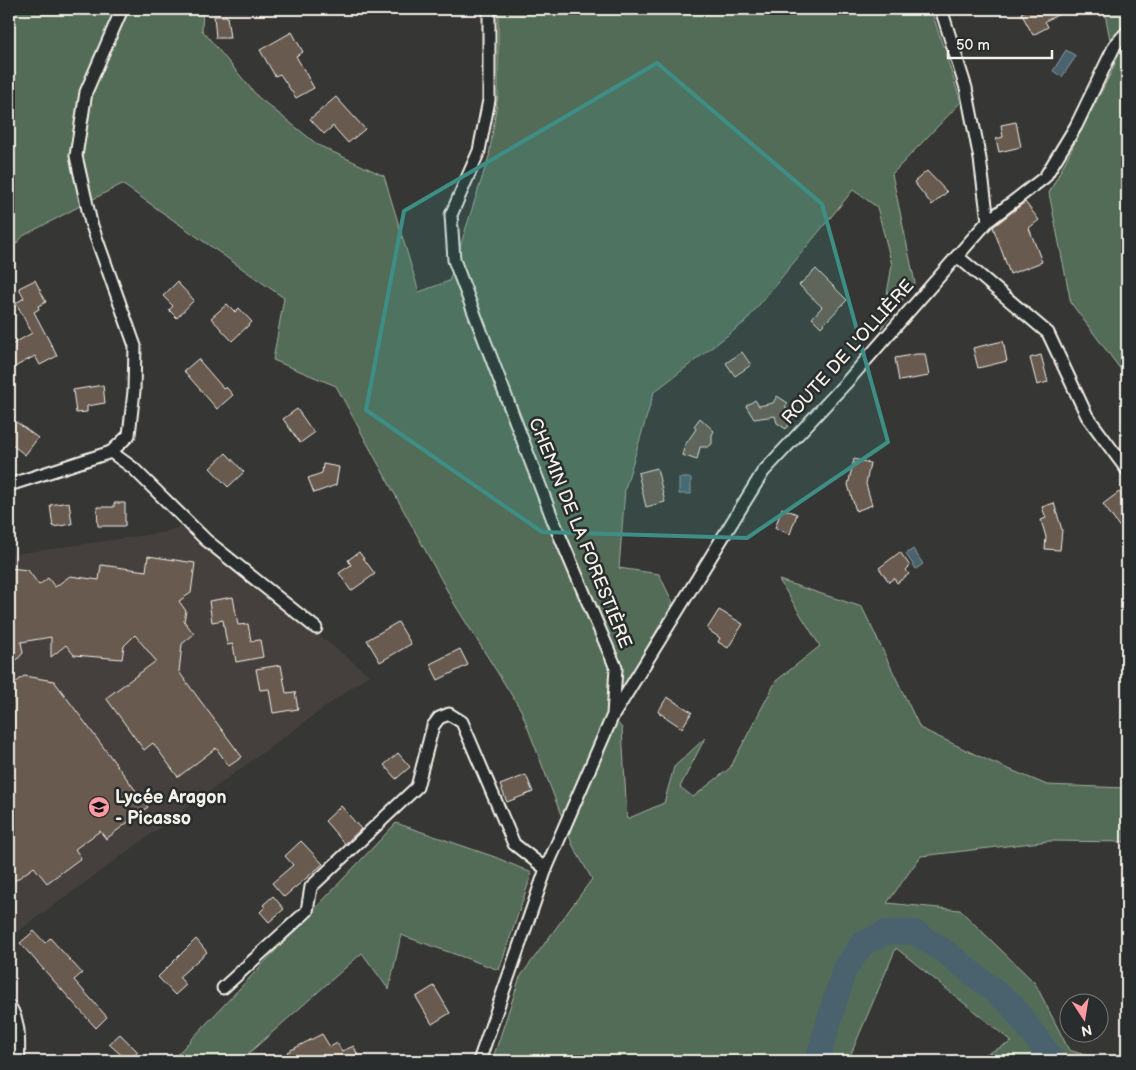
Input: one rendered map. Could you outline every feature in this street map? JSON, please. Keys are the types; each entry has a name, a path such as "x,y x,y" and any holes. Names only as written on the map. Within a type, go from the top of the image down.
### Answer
{"street":[{"path":"9,485 111,452 130,435 134,391 135,346 91,223 76,156 86,92 122,9"},
{"name":"CHEMIN DE LA FORESTIÈRE","path":"479,1061 546,869 613,715 616,668 553,520 454,260 451,215 479,151 489,100 489,9"},
{"path":"941,9 966,88 980,159 988,221"},
{"name":"ROUTE DE L'OLLIÈRE","path":"613,715 763,472 845,384 988,221 1045,177 1076,126 1115,45 1127,32"},
{"path":"957,256 1048,333 1087,416 1127,470"},
{"path":"111,452 133,468 206,540 316,628"},
{"path":"223,988 307,911 311,888 417,788 433,726 439,718 449,714 462,722 514,844 546,869"},
{"path":"9,1008 14,1017 17,1030 17,1061"}],"highlighted area":[{"path":"657,63 822,204 888,442 747,538 542,532 366,410 404,211"}],"shaded area":[{"name":"Lycée Aragon - Picasso","path":"182,526 369,675 9,938 9,555 166,532"}],"green space":[{"path":"9,9 203,9 202,30 258,97 318,145 384,176 419,292 449,281 489,156 498,95 498,9 931,9 961,102 892,174 915,283 881,329 892,265 877,207 853,190 745,322 654,392 625,489 619,568 659,574 673,603 627,681 606,710 622,728 627,819 664,803 674,767 705,738 680,787 693,797 730,768 776,681 820,646 779,580 862,607 920,728 987,760 1047,785 1127,788 1127,842 1049,841 921,856 887,903 960,910 1035,983 1058,1028 1058,1042 1065,1042 1069,1050 1105,1061 971,1061 1012,1042 896,948 848,1061 492,1061 520,977 592,879 573,846 521,710 455,605 336,386 273,360 284,298 122,184 23,236 9,252"},
{"path":"1104,9 1127,9 1127,378 1071,303 1049,193 1115,65"},
{"path":"396,823 495,857 532,873 499,970 401,935 389,990 362,953 240,1061 171,1061"}],"water":[{"path":"1066,50 1076,56 1062,77 1053,71"},
{"path":"679,478 691,478 691,494 679,494"},
{"path":"913,549 923,564 916,569 906,554"}],"building":[{"path":"1029,9 1070,9 1045,21 1048,27 1033,35 1021,13"},
{"path":"214,16 227,16 230,38 216,38"},
{"path":"292,32 303,52 296,56 314,88 296,98 280,74 275,76 260,50"},
{"path":"336,97 365,129 348,143 333,126 324,134 310,119"},
{"path":"1016,122 1021,147 999,152 996,139 1003,137 1001,125"},
{"path":"927,171 947,192 932,205 914,182"},
{"path":"1025,202 1039,220 1029,228 1042,262 1010,274 993,227"},
{"path":"816,269 847,300 821,327 812,318 822,307 799,285"},
{"path":"35,280 46,302 38,306 39,309 34,312 57,356 40,365 35,356 9,370 9,346 32,333 16,303 24,298 19,288"},
{"path":"177,282 194,300 177,318 169,310 173,306 163,296"},
{"path":"227,304 235,312 239,308 252,322 232,341 211,318"},
{"path":"1003,341 1007,361 978,368 973,348"},
{"path":"742,352 751,365 735,376 726,363"},
{"path":"925,354 929,376 899,381 895,358"},
{"path":"1041,355 1048,382 1037,385 1030,358"},
{"path":"198,359 224,389 226,387 233,395 217,409 184,371"},
{"path":"103,385 105,403 87,406 87,412 76,413 73,390"},
{"path":"777,396 788,403 785,407 796,414 786,429 777,423 775,416 754,419 746,406 755,400 759,406 773,403"},
{"path":"297,409 314,433 300,443 283,419"},
{"path":"700,418 714,431 712,444 708,447 700,447 697,460 682,455 685,445 696,429 694,426"},
{"path":"15,421 38,438 25,455 9,442 9,428"},
{"path":"226,453 244,472 228,487 210,468"},
{"path":"854,459 870,463 866,484 872,505 856,511 848,485"},
{"path":"323,464 339,467 336,485 314,493 308,478 322,473"},
{"path":"657,468 665,502 646,507 638,473"},
{"path":"1119,492 1127,503 1127,524 1121,529 1103,504"},
{"path":"69,502 72,524 53,527 50,505"},
{"path":"114,503 125,503 125,526 98,526 97,507 114,507"},
{"path":"1054,503 1062,530 1060,550 1045,549 1046,537 1041,520 1046,518 1042,507"},
{"path":"782,508 797,514 790,534 775,528"},
{"path":"359,552 375,574 351,591 339,573 351,565 348,560"},
{"path":"900,552 910,566 906,570 909,574 897,583 894,578 889,582 879,568"},
{"path":"148,556 195,563 191,593 179,601 186,611 184,621 194,634 182,644 179,672 242,757 229,766 216,748 178,777 153,743 144,750 106,698 156,661 135,635 124,646 122,659 74,655 66,645 51,657 51,637 21,642 23,653 9,669 9,568 28,570 39,585 48,578 55,587 70,576 99,580 101,565 146,571"},
{"path":"233,597 238,625 248,624 251,641 260,640 263,657 236,662 233,644 227,645 223,620 212,622 209,601"},
{"path":"719,610 743,624 728,648 718,642 720,638 707,629"},
{"path":"398,622 411,644 380,662 367,640"},
{"path":"460,649 468,665 438,680 430,664"},
{"path":"281,665 286,693 295,692 298,709 273,713 269,689 260,690 256,669"},
{"path":"24,676 54,681 148,807 106,839 100,831 75,849 81,858 47,883 34,867 9,885 9,701 13,697 9,688"},
{"path":"667,697 692,712 682,728 658,712"},
{"path":"398,753 410,767 396,779 384,765"},
{"path":"526,775 533,792 507,802 500,785"},
{"path":"341,806 361,829 345,844 325,821"},
{"path":"301,841 323,864 284,897 272,883 293,865 285,856"},
{"path":"273,896 284,909 269,922 260,912 265,907 263,905"},
{"path":"34,931 45,943 50,938 82,973 74,980 107,1017 96,1028 20,943"},
{"path":"196,939 207,952 179,977 186,985 175,995 158,977"},
{"path":"434,986 450,1013 432,1024 416,997"},
{"path":"120,1034 138,1052 128,1061 109,1044"},
{"path":"322,1034 330,1047 337,1043 342,1051 354,1046 360,1061 292,1061 287,1052"}],"waterway":[{"path":"817,1061 844,971 862,944 887,932 914,932 947,953 1011,1004 1053,1061"}],"place":[{"name":"Lycée Aragon - Picasso","path":"99,807"}]}
